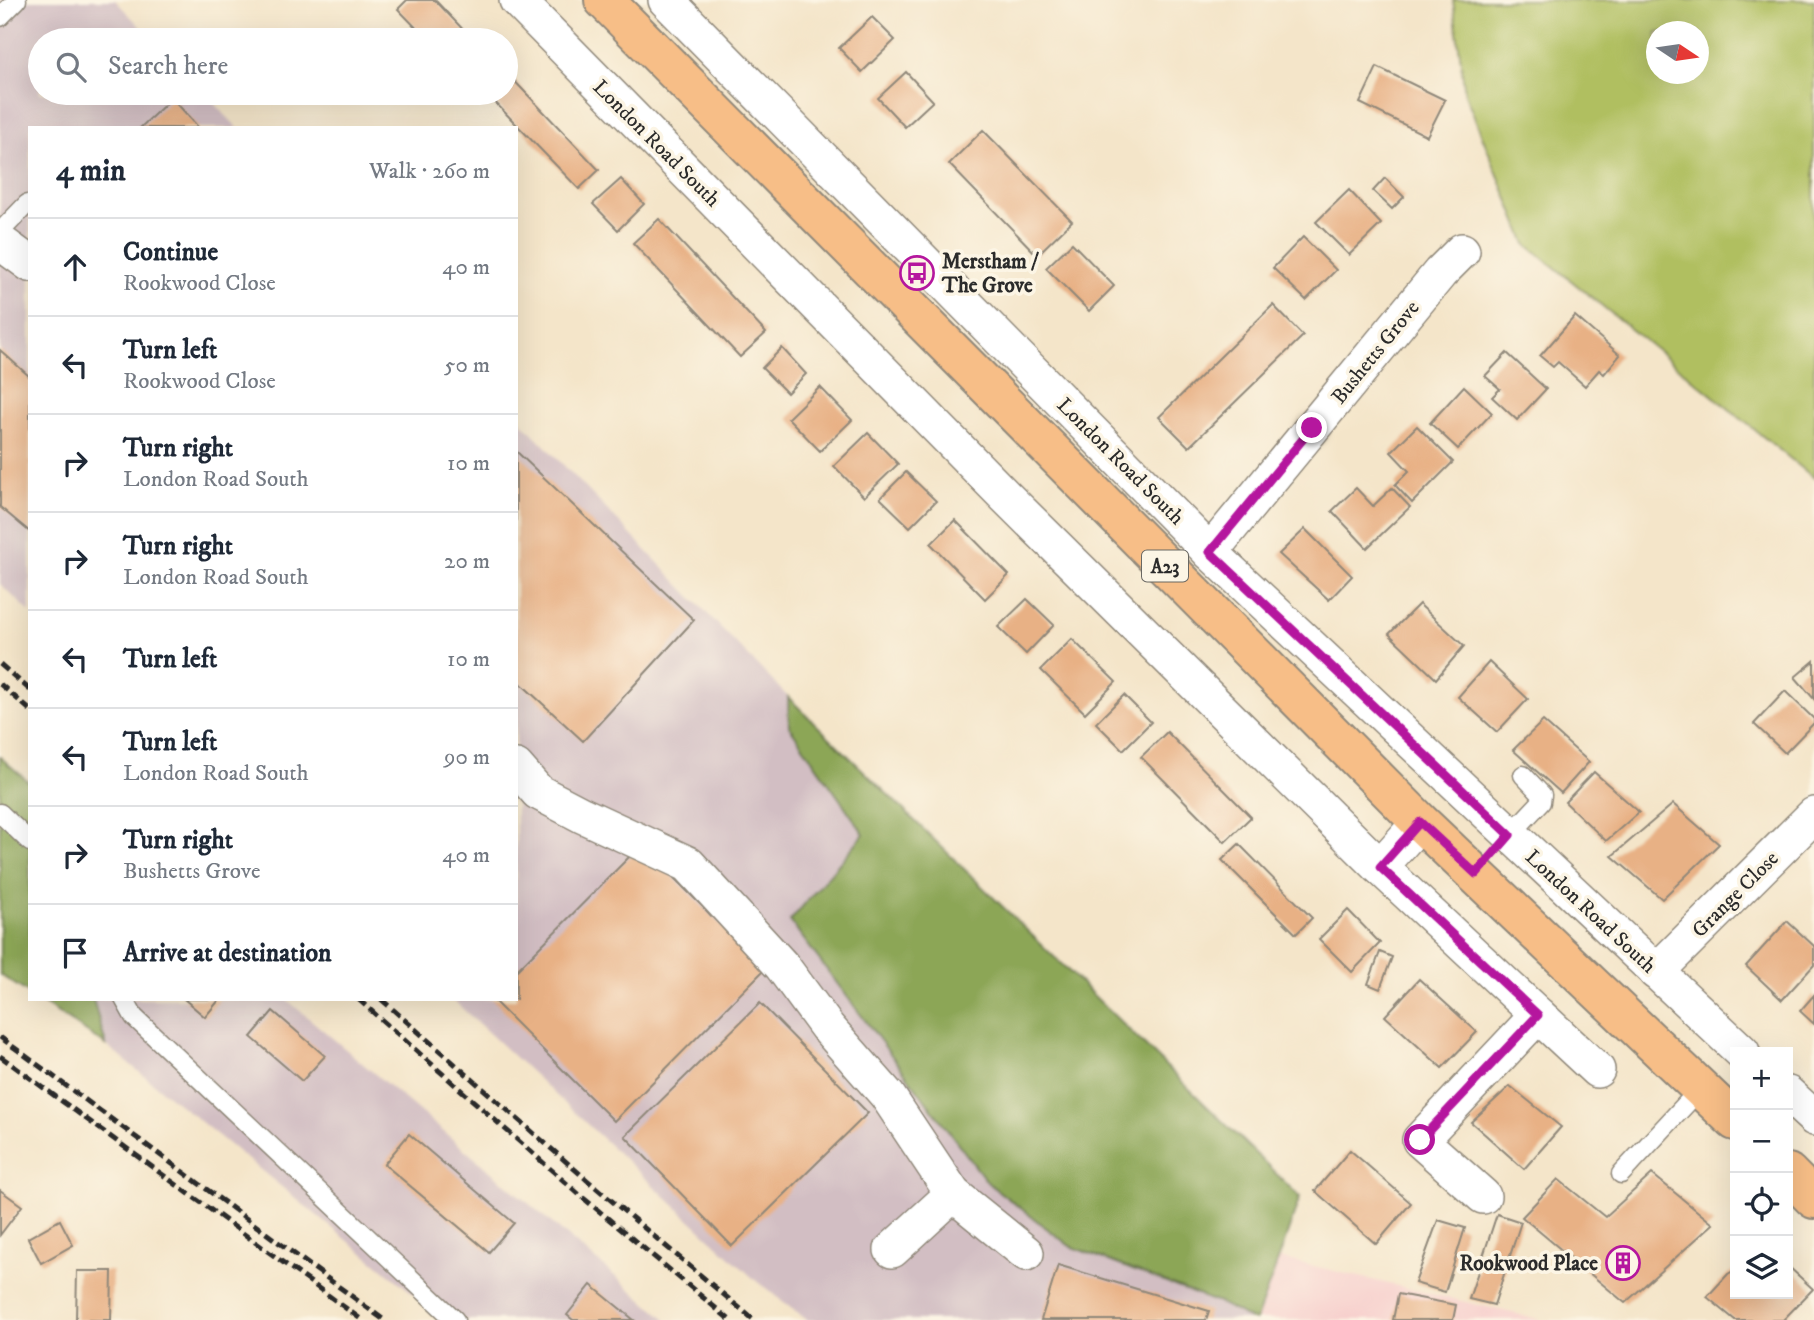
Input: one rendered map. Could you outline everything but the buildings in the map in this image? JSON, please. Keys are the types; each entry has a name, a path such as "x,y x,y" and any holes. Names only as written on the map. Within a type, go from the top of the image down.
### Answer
{"main road":[{"name":"London Road South","path":"604,0 1420,822 1730,1116"},
{"path":"1793,1178 1814,1199"}],"street":[{"name":"London Road South","path":"517,0 1005,496 1380,867 1597,1070"},
{"name":"London Road South","path":"666,0 1210,552 1737,1047"},
{"path":"0,242 28,263"},
{"name":"Bushetts Grove","path":"1210,552 1440,273 1462,251"},
{"path":"527,779 582,815 688,864 782,966 827,1027 887,1095 953,1194 1026,1253"},
{"name":"Grange Close","path":"1656,972 1814,815"},
{"path":"1380,867 1420,822"},
{"path":"1476,874 1510,835"},
{"path":"1483,1196 1420,1140 1538,1015"},
{"path":"1793,1099 1814,1118"},
{"path":"892,1250 953,1194"}],"lane":[{"path":"0,17 18,0"},
{"path":"0,232 27,204"},
{"path":"1510,835 1541,802 1542,795 1523,775"},
{"path":"0,813 28,840"},
{"path":"125,1001 142,1025 455,1320"},
{"path":"1621,1174 1701,1088"}],"shaded area":[{"path":"0,0 115,0 142,28 28,28 28,105 216,105 236,126 28,126 28,610 0,584"},
{"path":"518,418 788,697 789,726 865,834 1224,1305 1251,1320 807,1320 753,1278 454,1001 518,1001"},
{"path":"94,1001 288,1001 667,1320 446,1320 106,1045"},
{"path":"1279,1258 1542,1320 1256,1320"}],"green space":[{"path":"1453,0 1814,0 1814,478 1526,244 1465,94"},
{"path":"788,697 1300,1197 1256,1320 1251,1320 1224,1305 1070,1246 988,1183 790,921 864,834 789,726"},
{"path":"0,757 28,781 28,993 0,975"},
{"path":"40,1001 94,1001 106,1045"}],"railway":[{"path":"0,664 28,688"},
{"path":"0,684 28,708"},
{"path":"360,1001 581,1196 730,1320"},
{"path":"383,1001 587,1180 754,1320"},
{"path":"0,1037 384,1320"},
{"path":"0,1056 362,1320"}],"place":[{"name":"Merstham / The Grove","path":"917,273"},
{"name":"Rookwood Place","path":"1623,1263"}],"route":[{"path":"1312,428 1210,552 1510,835 1476,874 1420,822 1380,867 1538,1015 1420,1140"}]}
